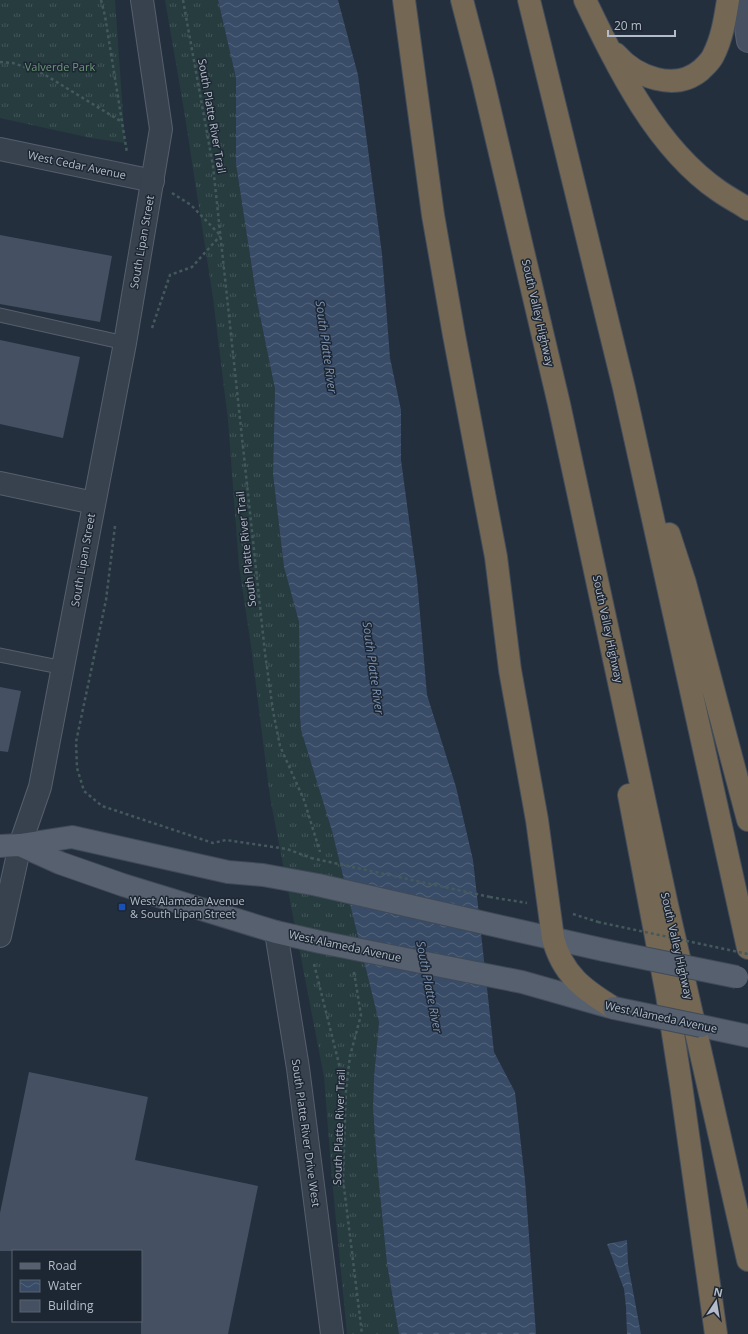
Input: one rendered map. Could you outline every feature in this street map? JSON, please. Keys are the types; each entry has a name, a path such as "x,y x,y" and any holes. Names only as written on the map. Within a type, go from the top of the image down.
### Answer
{"highway":[{"path":"404,0 433,215 496,557 510,670 537,820 553,938 561,960 570,974 587,991 614,1008"},
{"name":"South Valley Highway","path":"462,0 483,81 559,404 667,904 748,1260"},
{"path":"529,0 624,388 748,948"},
{"path":"585,0 604,40 637,100 659,132 697,173 719,191 748,209"},
{"path":"604,40 629,66 648,76 660,80 672,81 694,76 713,57 723,29 728,0"},
{"path":"624,388 685,583 748,820"},
{"path":"559,404 649,906 667,995 716,1334"}],"main road":[{"path":"742,0 748,41"},
{"path":"10,845 72,837 228,872 263,875 318,885 604,950 748,979"},
{"name":"West Alameda Avenue","path":"10,845 123,885 276,932 355,960 522,982 614,1008 748,1036"}],"street":[{"path":"142,0 161,129 153,182"},
{"name":"West Cedar Avenue","path":"0,149 153,182"},
{"name":"South Lipan Street","path":"0,936 10,845 40,787 125,343 153,182"},
{"path":"0,483 94,503"},
{"name":"South Platte River Drive West","path":"276,932 298,1068 332,1334"}],"lane":[{"path":"0,315 125,343"},
{"path":"0,654 64,668"}],"path":[{"path":"101,0 105,16 130,176"},
{"name":"South Platte River Trail","path":"184,0 213,166 265,653 273,711 280,746 304,800 320,852"},
{"path":"0,62 13,64 42,73 122,122"},
{"path":"151,330 170,276 192,267 221,236 192,205 153,182"},
{"path":"115,524 106,600 76,742 77,768 84,791 102,806 214,843 226,840 286,849 311,858 490,897"},
{"path":"598,922 748,954"},
{"name":"South Platte River Trail","path":"355,960 362,1015 350,1056 346,1090 343,1179 362,1334"},
{"path":"316,969 314,964 346,1090"}],"green space":[{"name":"Valverde Park","path":"0,0 115,0 125,143 91,138 0,118"},
{"path":"165,0 218,0 236,78 236,164 257,301 275,389 273,474 284,567 299,622 301,730 332,831 379,1022 373,1108 387,1264 399,1334 347,1334 324,1077 270,797 251,646 239,566 228,420 213,298 184,110"}],"water":[{"name":"South Platte River","path":"218,0 338,0 358,75 382,254 390,358 401,410 401,460 417,579 427,695 456,787 473,860 494,1052 515,1092 525,1180 536,1334 399,1334 387,1264 373,1108 379,1022 332,831 301,730 299,622 284,567 273,474 275,389 257,301 236,164 236,78"},
{"path":"627,1240 628,1264 641,1334 627,1334 624,1289 607,1244"}],"building":[{"path":"0,235 112,256 100,322 0,304"},
{"path":"0,340 80,357 63,438 0,424"},
{"path":"0,687 21,691 8,752 0,751"},
{"path":"29,1072 148,1097 135,1160 258,1186 228,1334 141,1334 142,1250 0,1251 0,1213"}],"place":[{"name":"West Alameda Avenue & South Lipan Street","path":"122,907"}]}
